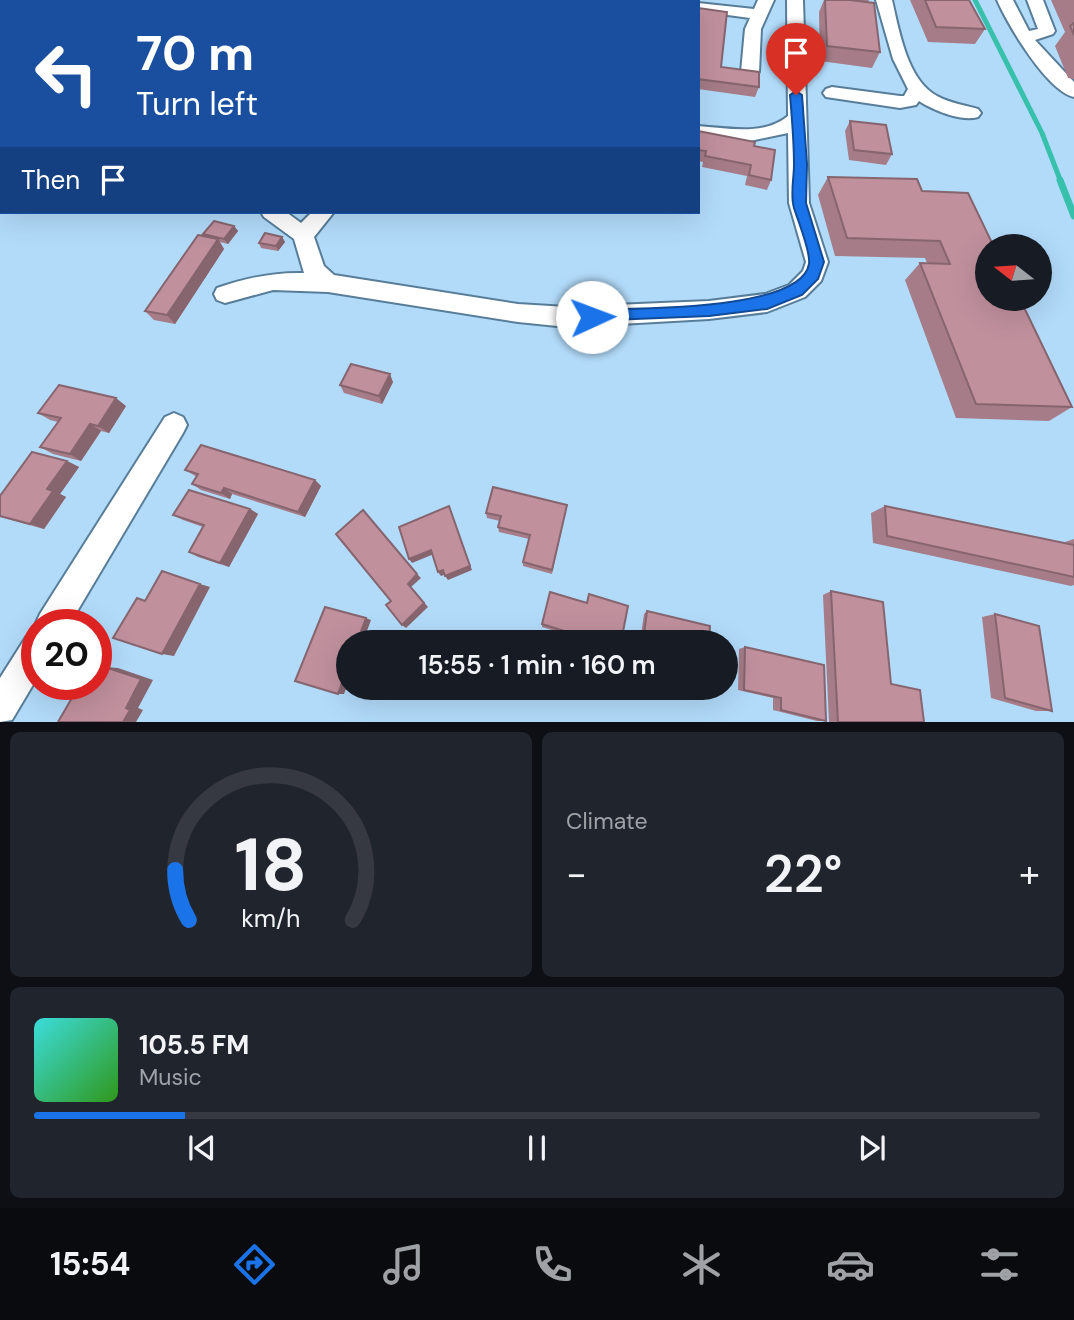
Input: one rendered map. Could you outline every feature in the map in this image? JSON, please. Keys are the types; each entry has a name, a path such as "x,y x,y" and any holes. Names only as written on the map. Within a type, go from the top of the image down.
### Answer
{"street":[{"path":"225,294 273,281 328,283 518,313 567,317 709,310 767,303 797,291 813,275 817,262 799,203 801,164 796,119 795,0"},
{"path":"884,0 905,72 916,90 944,108 972,113"},
{"path":"1005,0 1012,19 1047,68 1074,92"},
{"path":"1025,38 1047,31 1035,0"},
{"path":"702,7 763,7 753,29 750,72"},
{"path":"832,93 900,103 910,100 916,90"},
{"path":"700,132 772,132 789,127 796,119"},
{"path":"274,214 303,235 314,271 328,283"},
{"path":"303,235 322,214"},
{"path":"61,609 174,425"},
{"path":"0,708 21,674"}],"building":[{"path":"825,0 874,3 880,52 827,46"},
{"path":"925,0 969,0 985,29 936,27"},
{"path":"700,8 727,12 721,67 759,72 759,87 700,79"},
{"path":"850,121 886,125 892,154 854,150"},
{"path":"700,131 755,142 754,146 775,150 771,180 749,175 751,165 705,156 706,151 700,150"},
{"path":"828,177 917,179 922,191 968,193 988,234 975,234 975,312 1026,312 1072,407 976,404 920,263 950,264 940,241 847,238"},
{"path":"214,221 234,226 224,239 203,234"},
{"path":"265,233 282,237 276,246 259,243"},
{"path":"198,235 218,239 167,315 145,311"},
{"path":"351,364 390,374 379,396 340,385"},
{"path":"59,385 116,398 98,426 90,424 70,454 40,447 61,418 38,413"},
{"path":"201,445 315,480 298,512 224,488 221,493 192,484 198,474 185,470"},
{"path":"32,452 67,461 47,489 53,491 30,524 0,516 0,496"},
{"path":"493,487 567,505 552,570 523,562 530,535 498,527 501,516 486,513"},
{"path":"189,490 250,509 220,563 189,552 204,525 173,515"},
{"path":"449,506 470,566 445,576 443,570 438,572 431,550 409,559 399,527"},
{"path":"885,506 1074,545 1074,577 887,536"},
{"path":"363,510 417,574 408,584 424,603 402,625 386,605 391,601 336,534"},
{"path":"162,571 200,584 162,654 113,638 137,598 145,601"},
{"path":"831,591 883,602 891,684 920,690 924,722 838,722"},
{"path":"550,592 587,603 589,594 628,606 623,630 561,630 542,624"},
{"path":"325,607 366,618 362,630 336,630 336,693 295,681"},
{"path":"647,611 710,626 710,630 645,630"},
{"path":"995,614 1039,626 1052,711 1005,698"},
{"path":"745,647 824,665 826,721 781,710 781,698 744,690"},
{"path":"112,669 141,679 126,708 130,710 123,722 58,722 71,700 112,700"}],"waterway":[{"path":"975,0 1042,133 1061,182"},
{"path":"1060,180 1074,216"}],"route":[{"path":"592,317 709,310 767,303 797,291 813,275 817,262 799,203 801,164 796,95"}]}
